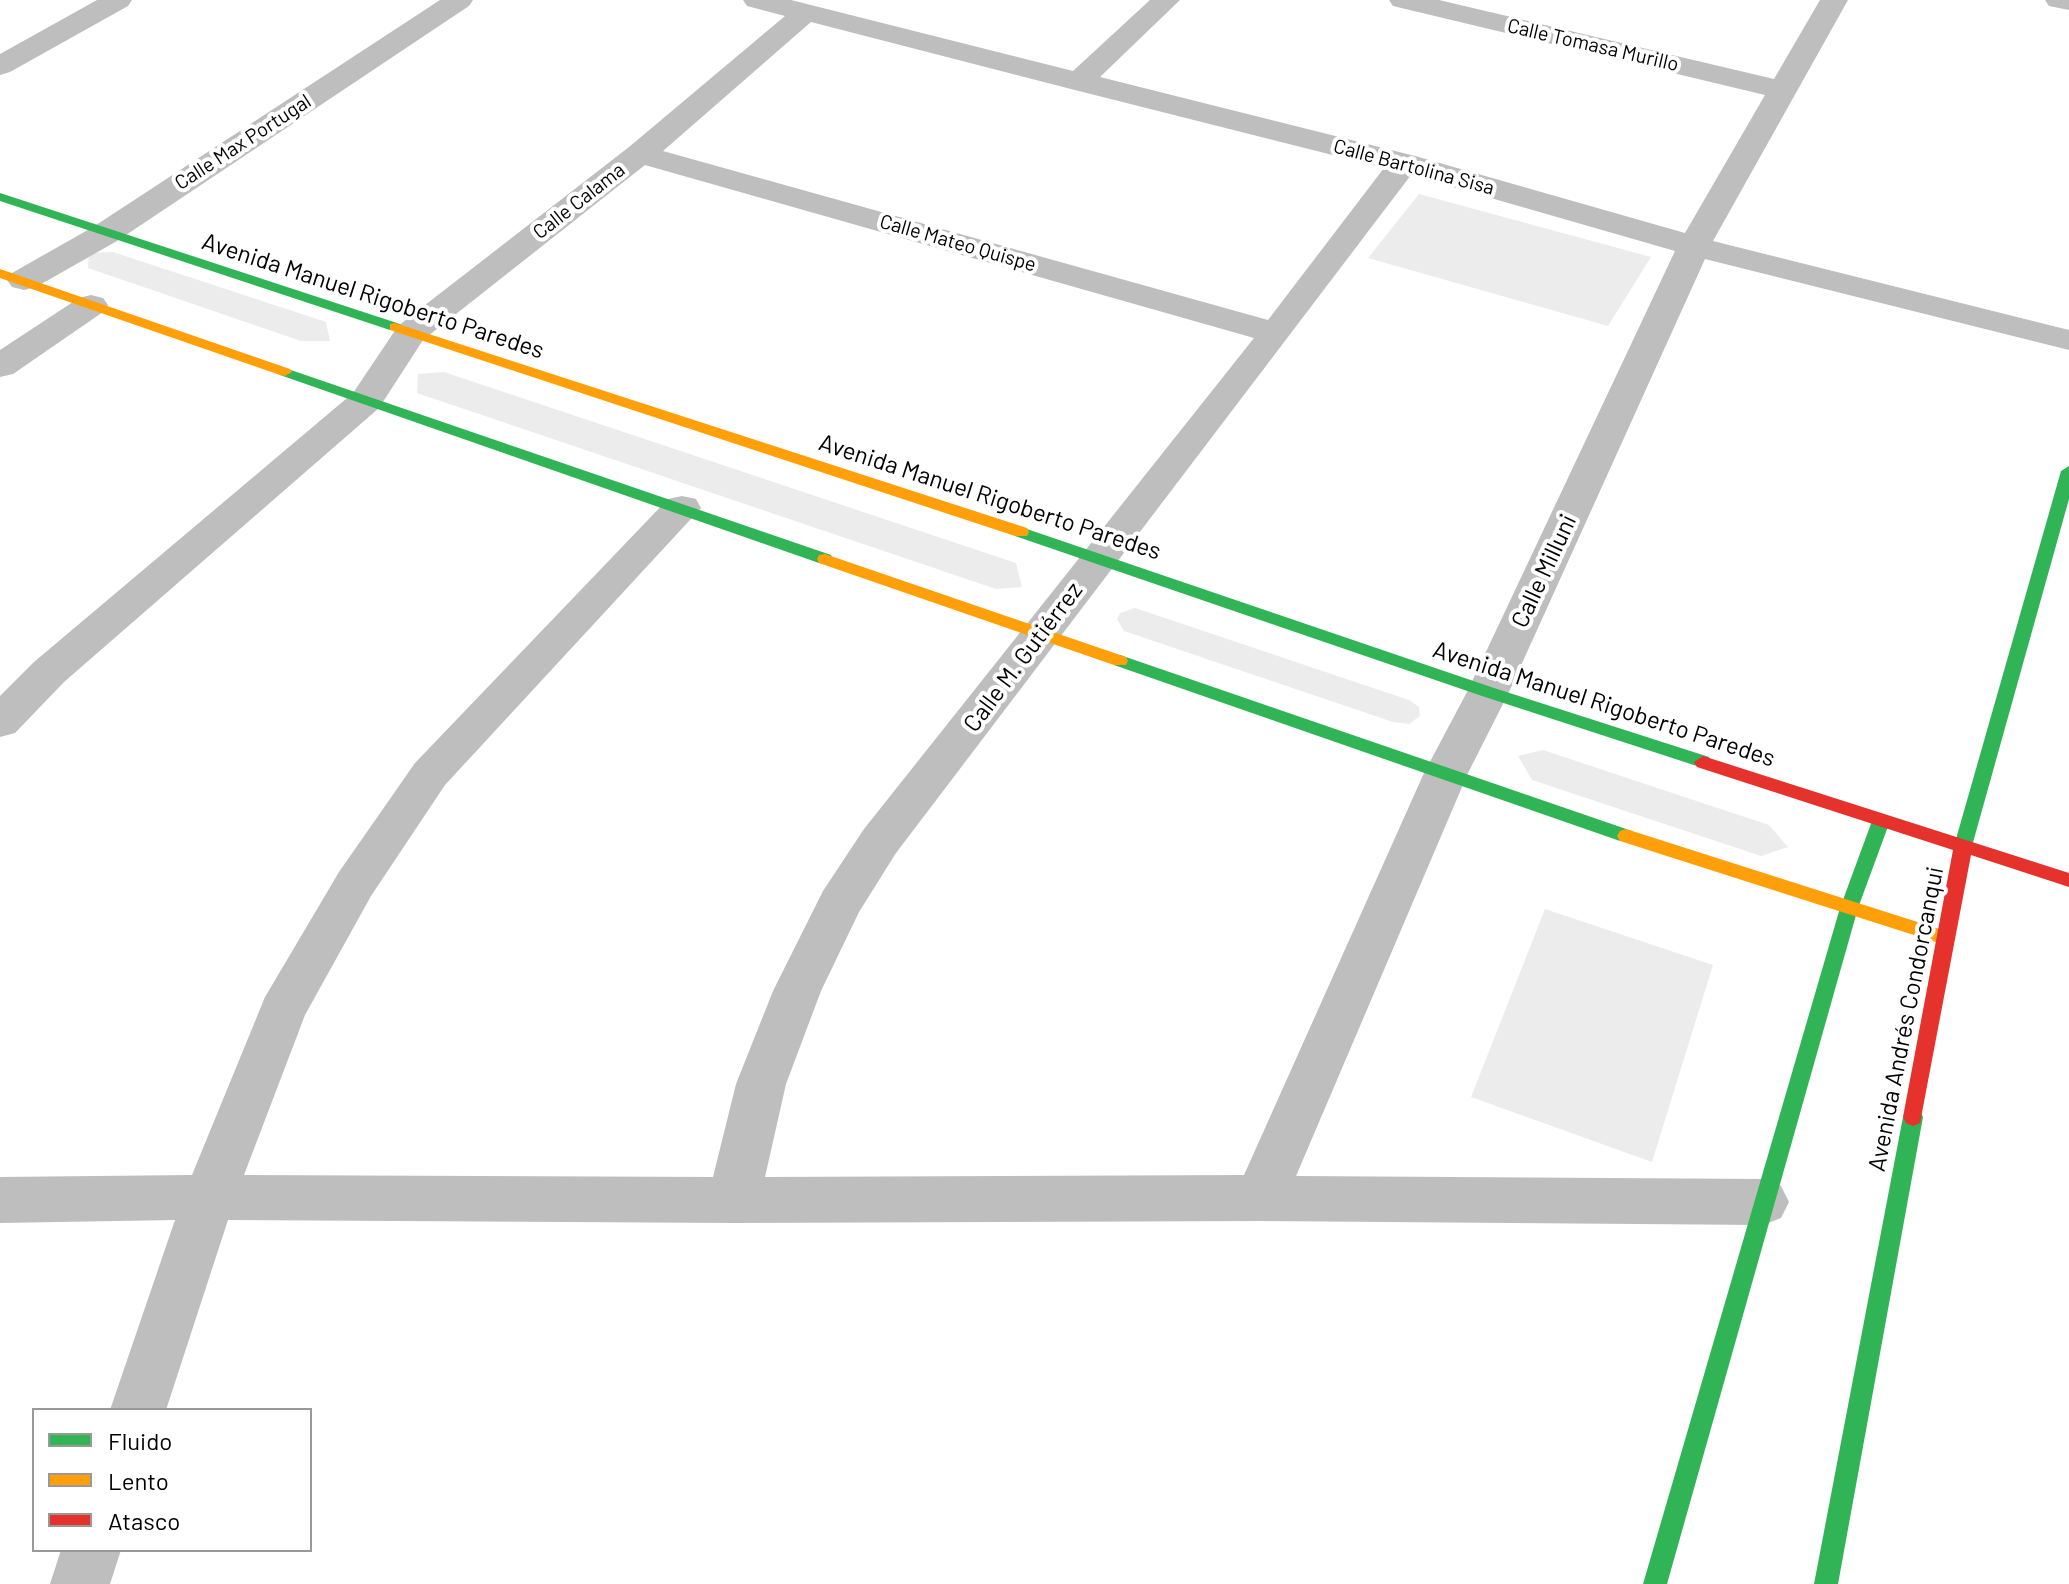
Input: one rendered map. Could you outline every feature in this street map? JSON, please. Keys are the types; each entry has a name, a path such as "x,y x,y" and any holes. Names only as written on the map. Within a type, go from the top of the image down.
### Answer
{"street":[{"path":"0,66 118,0"},
{"name":"Calle Max Portugal","path":"12,276 105,234 459,0"},
{"name":"Calle Bartolina Sisa","path":"757,0 1404,163 1694,246 2069,340"},
{"path":"1078,82 1166,0"},
{"name":"Calle Tomasa Murillo","path":"1403,0 1783,90"},
{"name":"Calle Milluni","path":"1260,1198 1446,773 1488,692 1694,246 1834,0"},
{"path":"2059,0 2069,2"},
{"name":"Calle Calama","path":"0,722 49,672 366,400 410,333 640,154 806,12"},
{"name":"Calle Mateo Quispe","path":"640,154 1276,333"},
{"name":"Calle M. Gutiérrez","path":"734,1200 761,1084 797,991 839,904 880,841 1044,633 1098,557 1276,333 1404,163"},
{"name":"Avenida Manuel Rigoberto Paredes","path":"0,197 105,234 1098,557 1488,692 2069,880"},
{"path":"12,276 1694,860 1945,938"},
{"path":"0,366 91,305"},
{"name":"Avenida Andrés Condorcanqui","path":"1826,1584 1963,847 2069,471"},
{"path":"139,1408 209,1197 282,1011 355,884 430,774 682,508"},
{"path":"1655,1584 1849,908 1881,821"},
{"path":"0,1200 209,1197 734,1200 1260,1198 1763,1202"},
{"path":"80,1584 90,1552"}],"shaded area":[{"path":"1419,194 1651,257 1608,326 1368,258"},
{"path":"113,252 326,322 330,341 301,341 88,268 89,253"},
{"path":"444,372 1016,563 1022,587 996,589 417,393 418,374"},
{"path":"1135,608 1409,700 1419,707 1420,716 1409,724 1393,722 1124,631 1117,619 1120,613"},
{"path":"1543,750 1769,825 1788,847 1761,856 1532,780 1518,756"},
{"path":"1545,909 1713,965 1652,1162 1471,1097"}],"traffic: fast":[{"path":"0,197 395,327"},
{"path":"285,372 825,559"},
{"path":"1963,846 2069,471"},
{"path":"1021,532 1703,762"},
{"path":"1120,661 1626,836"},
{"path":"1655,1584 1849,908 1881,821"},
{"path":"1826,1584 1913,1117"}],"traffic: slow":[{"path":"0,273 285,372"},
{"path":"395,327 1021,532"},
{"path":"825,559 1120,661"},
{"path":"1626,836 1945,938"}],"traffic: jam":[{"path":"1703,762 2069,880"},
{"path":"1913,1117 1963,846"}]}
